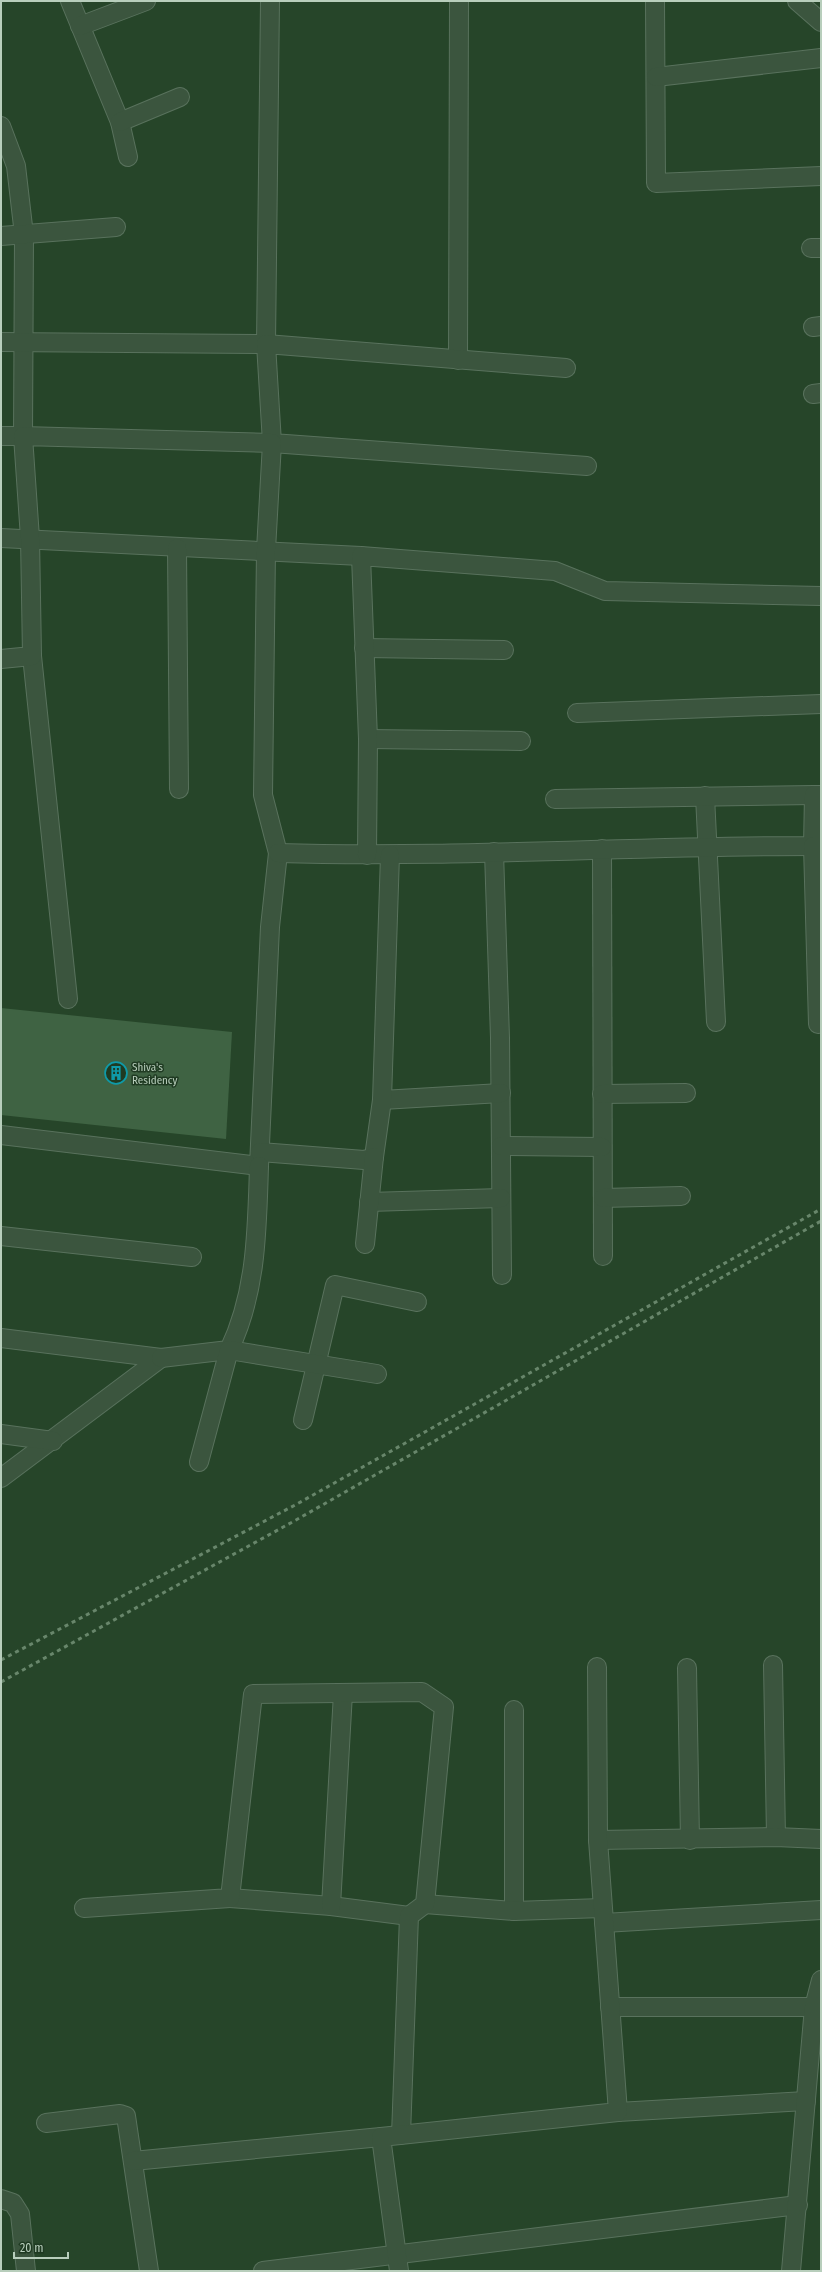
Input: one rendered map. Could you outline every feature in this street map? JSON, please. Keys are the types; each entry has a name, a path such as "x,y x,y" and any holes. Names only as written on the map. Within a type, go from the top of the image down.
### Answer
{"street":[{"path":"70,1 120,122 128,157"},
{"path":"80,26 146,1"},
{"path":"199,1462 229,1350 238,1331 255,1260 270,927 278,853 263,796 266,550 272,443 266,344 270,1"},
{"path":"458,360 459,1"},
{"path":"655,1 656,183 821,176"},
{"path":"797,1 821,22"},
{"path":"656,77 821,58"},
{"path":"120,122 180,97"},
{"path":"1,126 16,166 24,235 22,436 30,538 32,656 68,998"},
{"path":"1,236 116,227"},
{"path":"1,342 266,344 566,368"},
{"path":"1,436 272,443 587,466"},
{"path":"1,538 30,538 176,548 266,550 555,571 605,591 821,596"},
{"path":"176,548 179,789"},
{"path":"361,556 368,740 367,855"},
{"path":"364,648 504,650"},
{"path":"1,659 32,656"},
{"path":"577,713 821,704"},
{"path":"368,740 521,741"},
{"path":"555,799 818,795 818,1024"},
{"path":"705,796 709,846 716,1022"},
{"path":"278,853 390,855 709,846 817,846"},
{"path":"602,849 603,1256"},
{"path":"494,852 500,1093 502,1275"},
{"path":"365,1244 374,1157 382,1100 390,855"},
{"path":"382,1100 500,1093"},
{"path":"602,1094 686,1093"},
{"path":"1,1135 260,1159 364,1160 374,1157"},
{"path":"501,1146 602,1147"},
{"path":"603,1198 681,1196"},
{"path":"369,1202 501,1198"},
{"path":"1,1236 192,1257"},
{"path":"303,1420 335,1285 417,1302"},
{"path":"1,1338 161,1358 229,1350 377,1374"},
{"path":"1,1478 53,1441 161,1358"},
{"path":"1,1434 53,1441"},
{"path":"773,1665 776,1837"},
{"path":"597,1667 598,1840 618,2112"},
{"path":"687,1668 690,1840"},
{"path":"230,1898 253,1694 422,1692 444,1707 425,1904"},
{"path":"332,1906 343,1693"},
{"path":"514,1710 514,1911"},
{"path":"598,1840 690,1840 776,1837 821,1839"},
{"path":"84,1908 230,1898 332,1906 409,1916 425,1904 514,1911 603,1915 821,1910"},
{"path":"401,2134 409,1916"},
{"path":"791,2271 806,2101 815,2061 814,2007 821,1980"},
{"path":"610,2007 814,2007"},
{"path":"133,2161 618,2112 806,2101"},
{"path":"46,2123 120,2114 126,2116 149,2271"},
{"path":"381,2137 398,2263"},
{"path":"1,2200 14,2202 20,2214 26,2271"},
{"path":"263,2271 398,2263 798,2205"}],"building":[{"name":"Shiva's Residency","path":"1,1008 232,1032 226,1139 1,1115"}],"railway":[{"path":"1,1660 297,1504 821,1209"},
{"path":"1,1682 296,1520 821,1221"}],"place":[{"name":"Shiva's Residency","path":"116,1073"}]}
